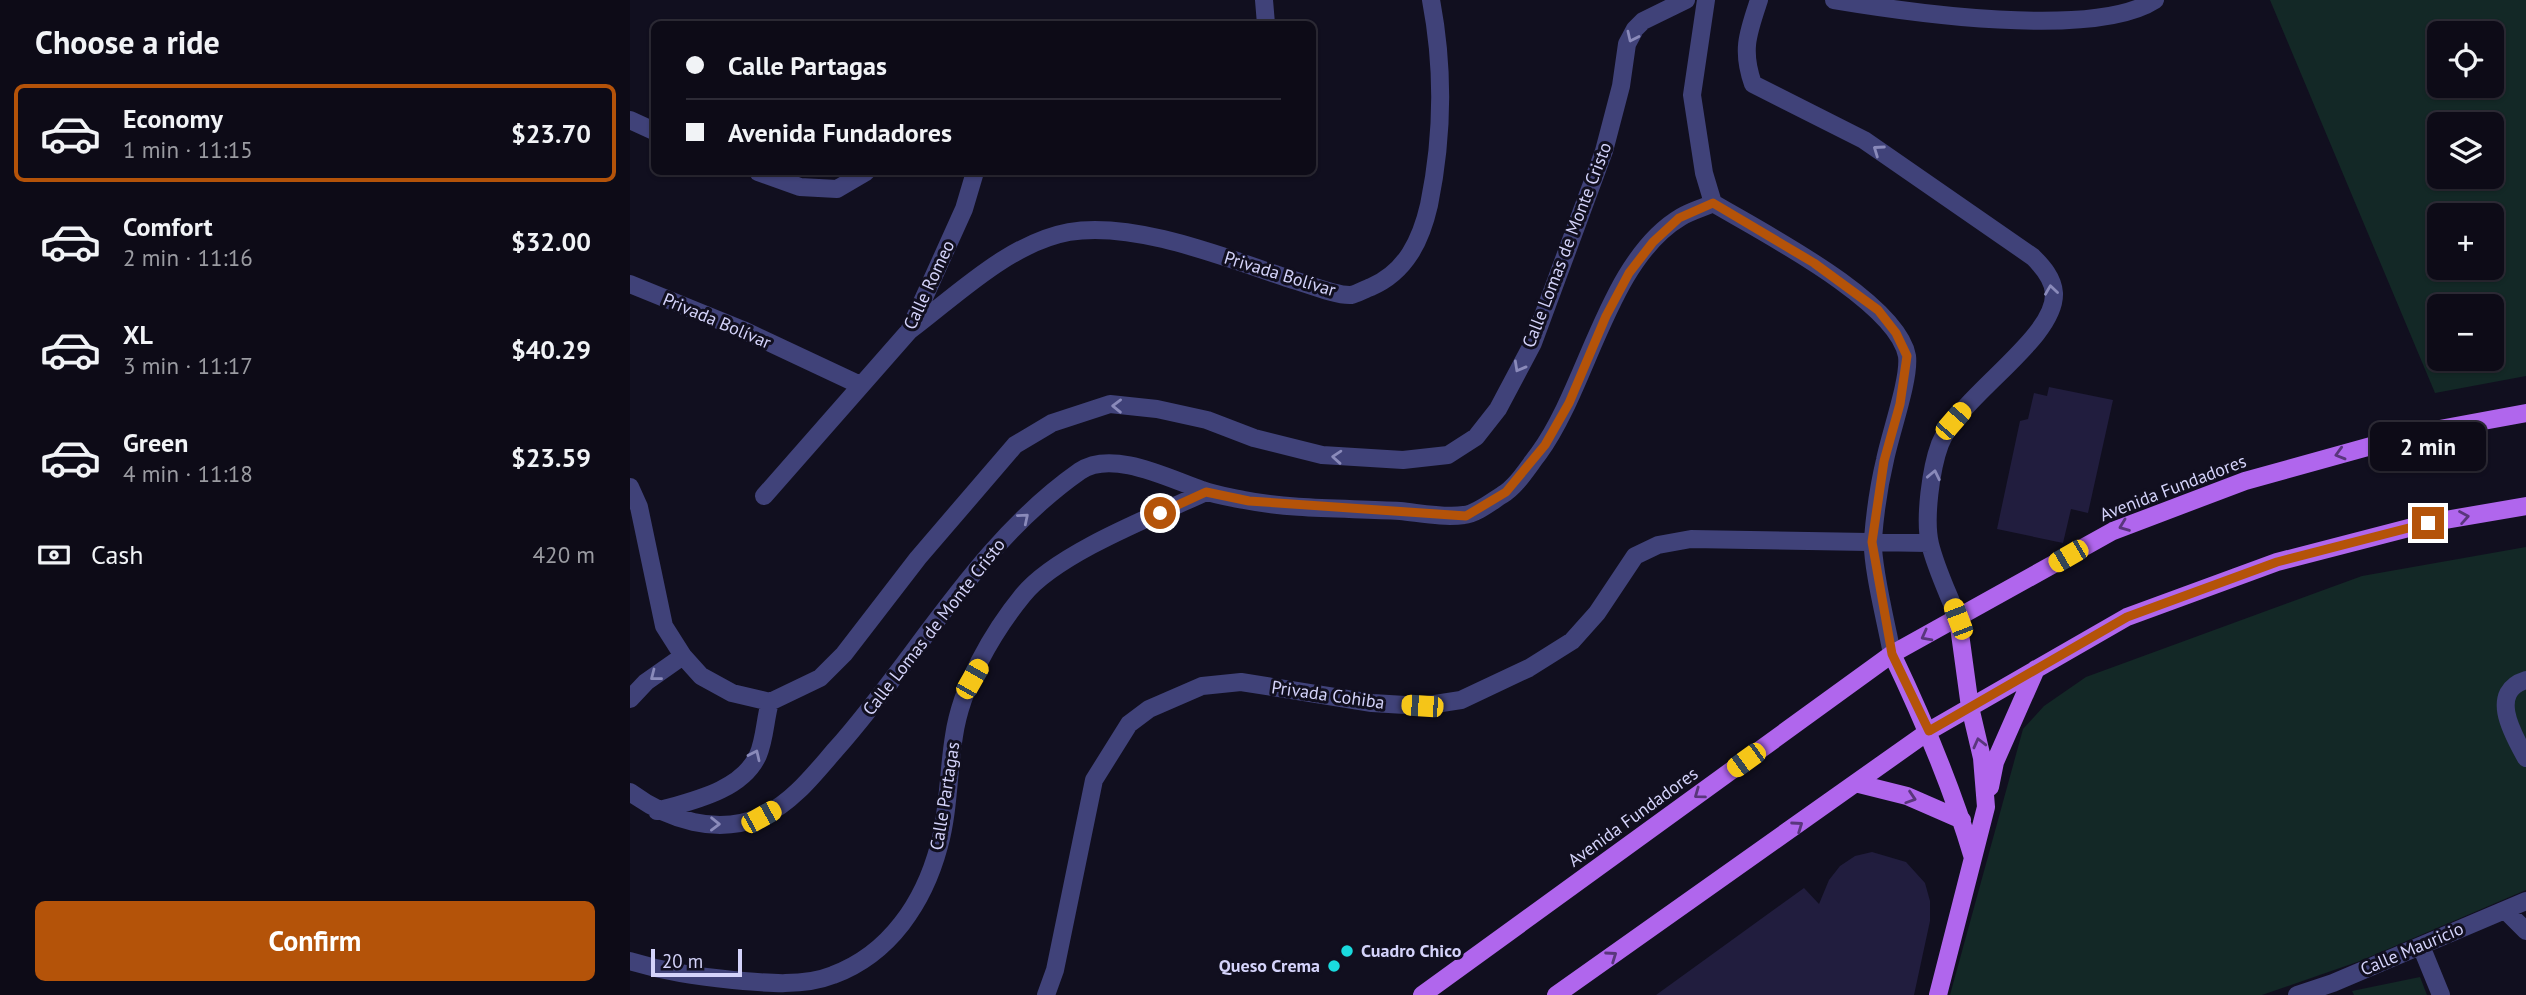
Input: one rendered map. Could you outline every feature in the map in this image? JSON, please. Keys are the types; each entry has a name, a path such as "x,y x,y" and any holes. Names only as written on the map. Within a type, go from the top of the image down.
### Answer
{"main road":[{"name":"Avenida Fundadores","path":"1422,995 1892,654 2113,531 2245,481 2418,433 2526,413"},
{"path":"1556,995 1858,784 1929,731 2127,617 2265,567 2428,523 2526,506"},
{"path":"1958,619 1970,708 1982,758 1986,807"},
{"path":"1892,654 1929,731 1973,858"},
{"path":"1938,995 1995,762 2036,669"},
{"path":"1858,784 1907,796 1962,820"}],"street":[{"path":"1264,0 1266,21"},
{"name":"Privada Bolívar","path":"909,331 1003,261 1041,241 1069,232 1097,230 1171,240 1314,286 1351,295 1382,282 1404,265 1417,243 1436,170 1441,104 1437,29 1431,0"},
{"name":"Calle Lomas de Monte Cristo","path":"770,702 820,678 844,654 918,558 1015,445 1052,423 1110,404 1157,409 1207,420 1254,438 1322,456 1403,460 1448,455 1476,437 1498,409 1533,342 1604,152 1621,86 1627,44 1643,21 1686,0"},
{"path":"1706,0 1692,94 1704,173 1713,203 1814,263 1878,310 1896,333 1907,356 1900,404 1884,461 1872,542 1892,654"},
{"path":"1759,0 1745,39 1747,68 1753,84 1864,140 2033,257 2046,270 2054,292 2050,312 2036,334 1984,385 1953,421 1940,445 1929,496 1929,543 1958,619"},
{"path":"1834,0 1879,8 2038,22 2138,10 2155,0"},
{"path":"630,120 651,130"},
{"path":"766,175 800,187 837,189 861,175"},
{"name":"Calle Romeo","path":"860,384 909,331 964,209 974,175"},
{"name":"Calle Lomas de Monte Cristo","path":"630,792 657,811 695,823 732,824 761,817 783,805 876,704 969,578 1012,527 1084,468 1113,464 1137,466 1206,492 1249,501 1466,516 1506,492 1545,445 1569,403 1606,316 1629,273 1653,242 1679,218 1713,203"},
{"name":"Privada Bolívar","path":"630,284 743,330 860,384"},
{"path":"764,496 860,384"},
{"path":"630,487 639,508 664,626 683,656 702,676 732,693 770,702 758,754 744,772 716,792 657,811"},
{"name":"Calle Partagas","path":"630,961 672,974 775,984 831,976 864,959 908,918 926,887 940,844 954,734 972,679 1024,593 1064,562 1114,534 1206,492"},
{"name":"Privada Cohiba","path":"1046,995 1055,970 1094,780 1129,724 1149,709 1202,687 1241,682 1372,703 1422,706 1461,700 1529,668 1572,641 1597,613 1635,556 1658,545 1691,539 1929,543"},
{"path":"630,699 646,682 683,656"},
{"path":"2526,680 2518,682 2505,701 2507,723 2526,758"},
{"name":"Calle Mauricio","path":"2297,995 2336,989 2421,946 2526,901"},
{"path":"2505,910 2526,931"},
{"path":"2421,946 2441,995"}],"green space":[{"path":"2270,0 2526,0 2526,376 2435,393"},
{"path":"2526,547 2526,890 2360,961 2262,995 1950,995 2023,729 2044,706 2086,677 2362,576"},
{"path":"2420,977 2427,995 2354,995 2352,991"}],"building":[{"path":"2049,387 2113,400 2088,513 2071,509 2063,543 1997,529 2020,421 2028,419 2034,393 2047,396"},
{"path":"1872,852 1906,862 1925,883 1930,901 1930,921 1914,995 1656,995 1804,888 1819,904 1829,880 1840,866 1855,856"}],"place":[{"name":"Cuadro Chico","path":"1347,951"},
{"name":"Queso Crema","path":"1334,966"}],"route":[{"path":"1160,513 1206,492 1249,501 1466,516 1506,492 1545,445 1569,403 1606,316 1629,273 1653,242 1679,218 1713,203 1814,263 1878,310 1896,333 1907,356 1900,404 1884,461 1872,542 1892,654 1929,731 2127,617 2277,562 2428,523"}]}
